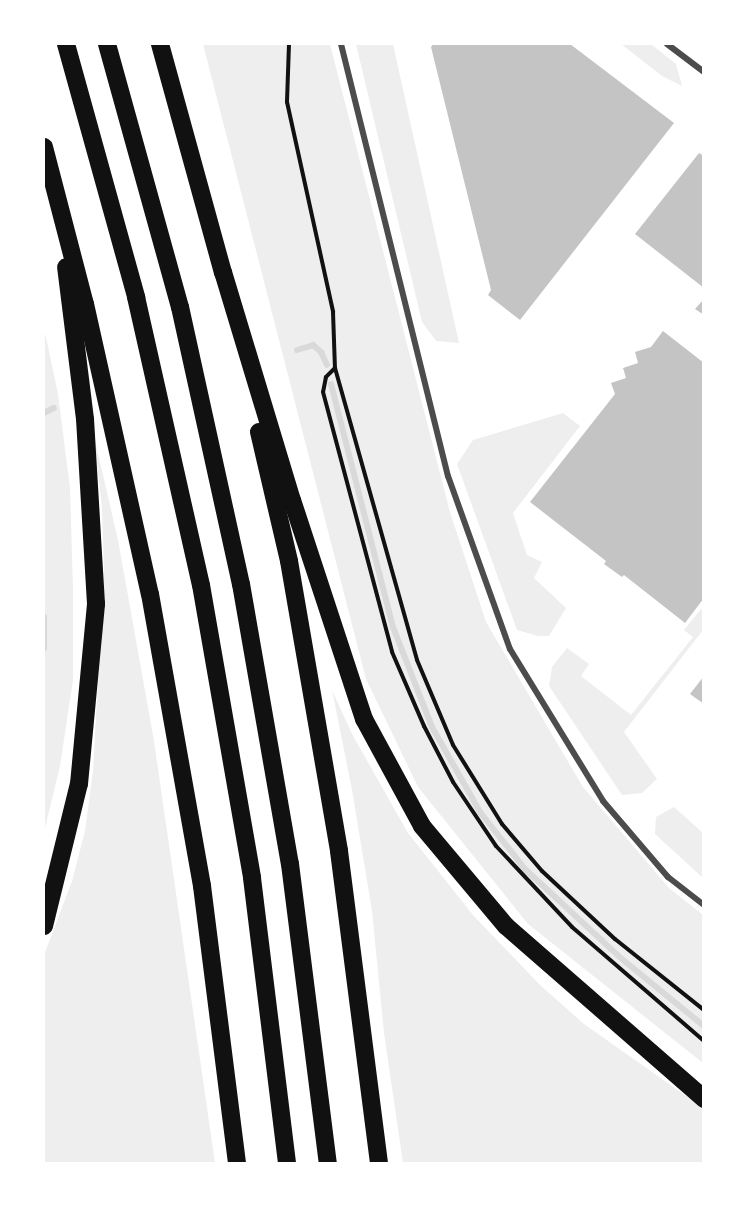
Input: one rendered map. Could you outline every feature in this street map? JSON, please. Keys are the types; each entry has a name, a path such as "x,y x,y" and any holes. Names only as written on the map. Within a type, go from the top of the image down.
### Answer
{"highway":[{"path":"66,44 136,297 201,585 252,878 287,1164"},
{"path":"107,44 180,307 241,584 290,864 328,1164"},
{"path":"160,44 223,272 292,500 364,719 422,826 506,926 704,1099"},
{"path":"44,147 85,304 150,594 202,886 237,1164"},
{"path":"44,926 80,784 96,604 85,419 56,188"},
{"path":"223,272 289,561 339,851 379,1164"}],"street":[{"path":"341,44 448,476 510,649 603,801 668,878 704,905"},
{"path":"667,44 704,72"}],"path":[{"path":"289,44 287,102 333,312 335,368 417,660 453,745 502,824 542,871 615,939 704,1010"},
{"path":"335,368 326,377 323,392 392,652 424,726 453,782 496,846 572,927 704,1041"}],"shaded area":[{"path":"203,44 330,44 450,512 486,622 583,787 669,888 703,915 703,1063 528,924 418,787 366,679"},
{"path":"356,44 393,44 459,343 436,341 422,322"},
{"path":"621,44 651,44 676,64 682,86 662,76"},
{"path":"44,328 58,394 70,488 73,680 60,766 44,832"},
{"path":"563,413 580,426 513,513 527,555 542,562 534,578 566,608 549,636 538,636 517,630 457,464 473,440"},
{"path":"94,436 118,540 154,741 215,1163 44,1163 44,955 72,881 85,831 93,771 104,572 102,508"},
{"path":"701,609 703,611 703,630 624,732 657,779 642,793 622,795 549,686 552,667 567,648 589,664 581,676 631,715 693,637 684,630"},
{"path":"332,690 352,734 408,833 473,915 540,985 584,1024 703,1108 703,1163 403,1163 384,1033 372,911 352,790"},
{"path":"674,807 703,833 703,878 655,834 656,817"}],"building":[{"path":"433,44 570,44 674,123 520,320 488,295 491,290 431,47"},
{"path":"699,153 704,156 704,288 635,234"},
{"path":"704,299 704,315 695,309"},
{"path":"663,331 704,363 704,598 685,623 624,575 622,577 604,564 606,561 530,502 615,394 611,383 626,378 623,368 638,363 635,352 651,347"},
{"path":"704,676 704,704 690,694"}],"waterway":[{"path":"297,350 313,345 321,352 327,365"},
{"path":"331,384 393,627 432,727 480,812 525,869 622,959 704,1026"},
{"path":"44,413 54,408"},
{"path":"44,617 44,648"}]}
